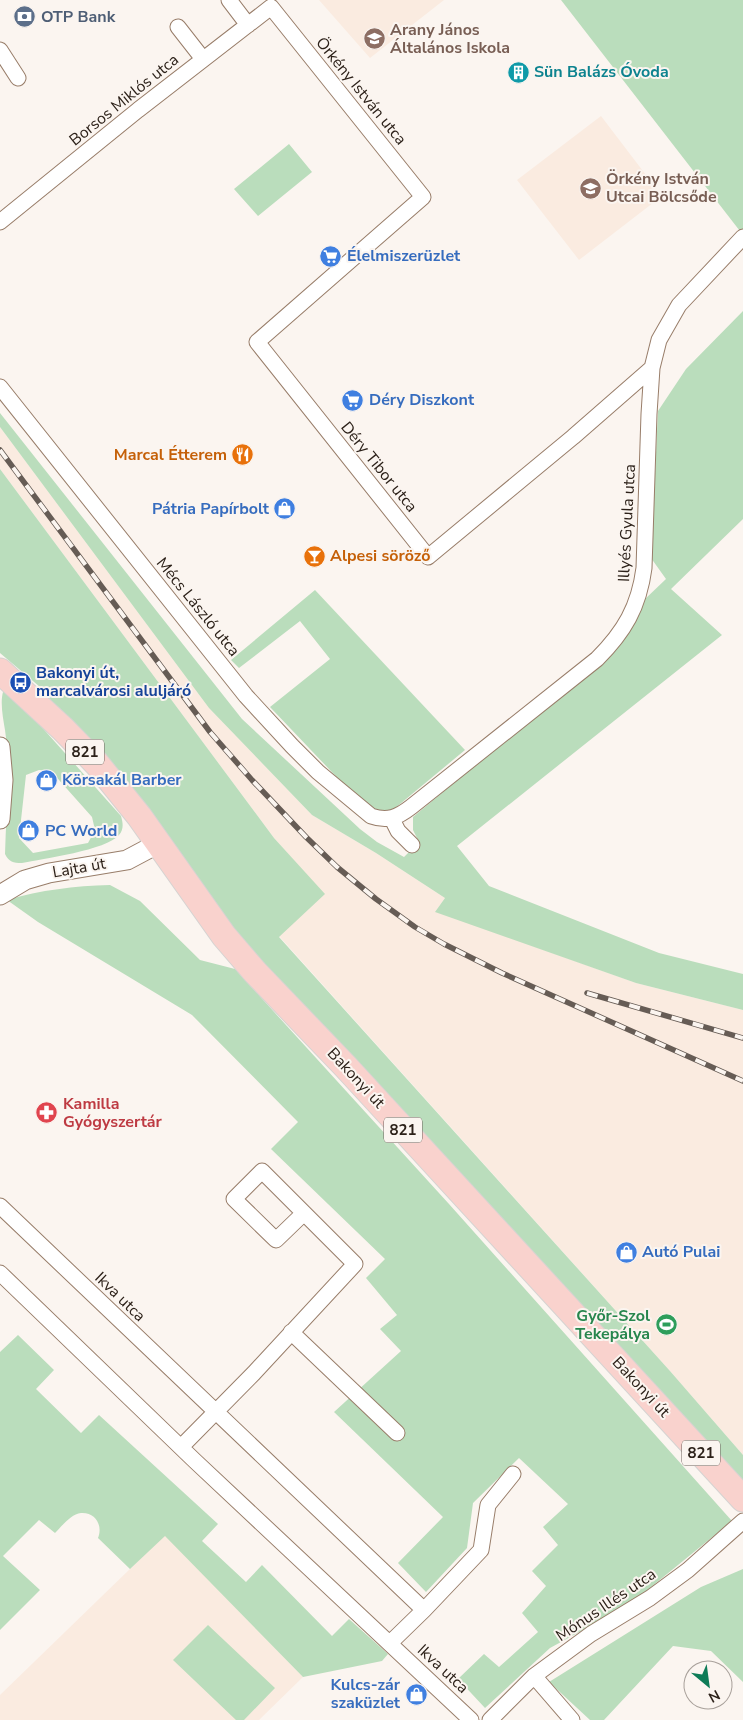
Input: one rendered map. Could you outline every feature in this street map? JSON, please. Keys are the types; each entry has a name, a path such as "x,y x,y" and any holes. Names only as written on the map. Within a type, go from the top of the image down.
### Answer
{"main road":[{"name":"Bakonyi út","path":"0,672 57,723 97,764 159,843 224,936 254,972 346,1067 743,1499"}],"street":[{"path":"229,0 248,25"},
{"name":"Borsos Miklós utca","path":"0,222 203,59 272,7"},
{"name":"Örkény István utca","path":"272,7 423,197"},
{"path":"178,27 203,59"},
{"path":"0,50 18,78"},
{"name":"Déry Tibor utca","path":"423,197 257,342 428,557 573,437 652,368"},
{"name":"Illyés Gyula utca","path":"392,819 418,802 597,659 613,642 625,624 641,589 644,568 652,368 659,340 679,306 743,238"},
{"name":"Mécs László utca","path":"0,387 229,675 269,722 318,772 365,811 381,820 392,819"},
{"path":"0,747 3,780 0,819"},
{"path":"392,819 398,831 412,845"},
{"name":"Lajta út","path":"0,895 25,880 49,873 127,860 159,843"},
{"path":"181,1448 355,1264 304,1213 262,1171 234,1199 276,1240 304,1213"},
{"name":"Ikva utca","path":"0,1206 424,1610"},
{"name":"Ikva utca","path":"0,1273 181,1448 471,1720"},
{"path":"291,1332 397,1433"},
{"name":"Ikva utca","path":"390,1643 481,1550 488,1505 513,1474"},
{"name":"Mónus Illés utca","path":"490,1720 534,1676 591,1634 650,1598 688,1570 743,1521"},
{"path":"534,1676 572,1720"}],"shaded area":[{"name":"Arany János Általános Iskola","path":"319,0 444,0 370,58"},
{"name":"Örkény István Utcai Bölcsőde","path":"601,116 662,196 579,260 517,180"},
{"path":"0,427 209,708 312,815 376,853 445,898 436,911 636,983 743,1010 743,1455 670,1371 279,936 324,894 274,838 0,469"},
{"path":"165,1535 303,1677 259,1720 0,1720 0,1695"}],"green space":[{"path":"561,0 743,0 743,235"},
{"path":"289,144 312,172 258,216 234,189"},
{"path":"743,311 743,519 671,589 722,635 457,846 489,886 659,953 743,974 743,1010 636,983 435,912 445,898 376,853 312,815 209,708 0,427 0,413 242,719 360,829 377,842 404,857 419,842 413,830 413,817 598,663 621,622 666,579 651,558 658,411 686,369"},
{"path":"0,469 274,838 325,894 279,937 670,1371 743,1455 743,1493 345,1067 40,687 0,653"},
{"path":"315,590 465,750 388,814 368,810 270,707 330,659 300,621 239,668 231,660"},
{"path":"3,692 10,693 15,697 121,816 123,826 119,835 102,845 74,853 22,863 8,859 5,854 8,761","holes":["39,770 51,771 92,817 95,830 88,843 33,853 19,838 26,775"]},
{"path":"110,885 140,901 200,960 235,969 449,1204 732,1521 629,1605 550,1648 485,1708 458,1679 484,1654 499,1667 538,1632 522,1613 546,1586 532,1571 558,1545 543,1527 568,1504 519,1458 473,1503 467,1548 426,1592 398,1563 443,1517 334,1412 401,1351 380,1329 397,1315 366,1278 385,1259 271,1149 298,1122 192,1015 38,922 7,900 58,889"},
{"path":"18,1335 54,1370 36,1389 81,1433 99,1415 218,1524 202,1541 246,1582 262,1565 332,1636 349,1619 388,1654 382,1661 303,1677 165,1536 130,1569 98,1538 99,1525 94,1517 86,1513 77,1514 55,1533 39,1520 3,1556 40,1590 0,1630 0,1352"},
{"path":"743,1569 743,1682 733,1672 733,1660 720,1660 711,1651 673,1646 604,1720 590,1720 549,1682 701,1587"},
{"path":"208,1625 275,1688 244,1720 236,1720 173,1660"}],"railway":[{"path":"0,450 210,732 252,780 337,867 376,899 415,927 444,944 502,973 743,1081"},
{"path":"587,993 743,1038"}],"place":[{"name":"OTP Bank","path":"25,17"},
{"name":"Arany János Általános Iskola","path":"374,39"},
{"name":"Sün Balázs Óvoda","path":"518,72"},
{"name":"Örkény István Utcai Bölcsőde","path":"590,188"},
{"name":"Élelmiszerüzlet","path":"331,256"},
{"name":"Déry Diszkont","path":"353,400"},
{"name":"Marcal Étterem","path":"243,455"},
{"name":"Pátria Papírbolt","path":"285,509"},
{"name":"Alpesi söröző","path":"314,556"},
{"name":"Bakonyi út, marcalvárosi aluljáró","path":"20,682"},
{"name":"Körsakál Barber","path":"46,780"},
{"name":"PC World","path":"29,831"},
{"name":"Kamilla Gyógyszertár","path":"47,1113"},
{"name":"Autó Pulai","path":"626,1252"},
{"name":"Győr-Szol Tekepálya","path":"666,1325"},
{"name":"Kulcs-zár szaküzlet","path":"416,1694"}]}
